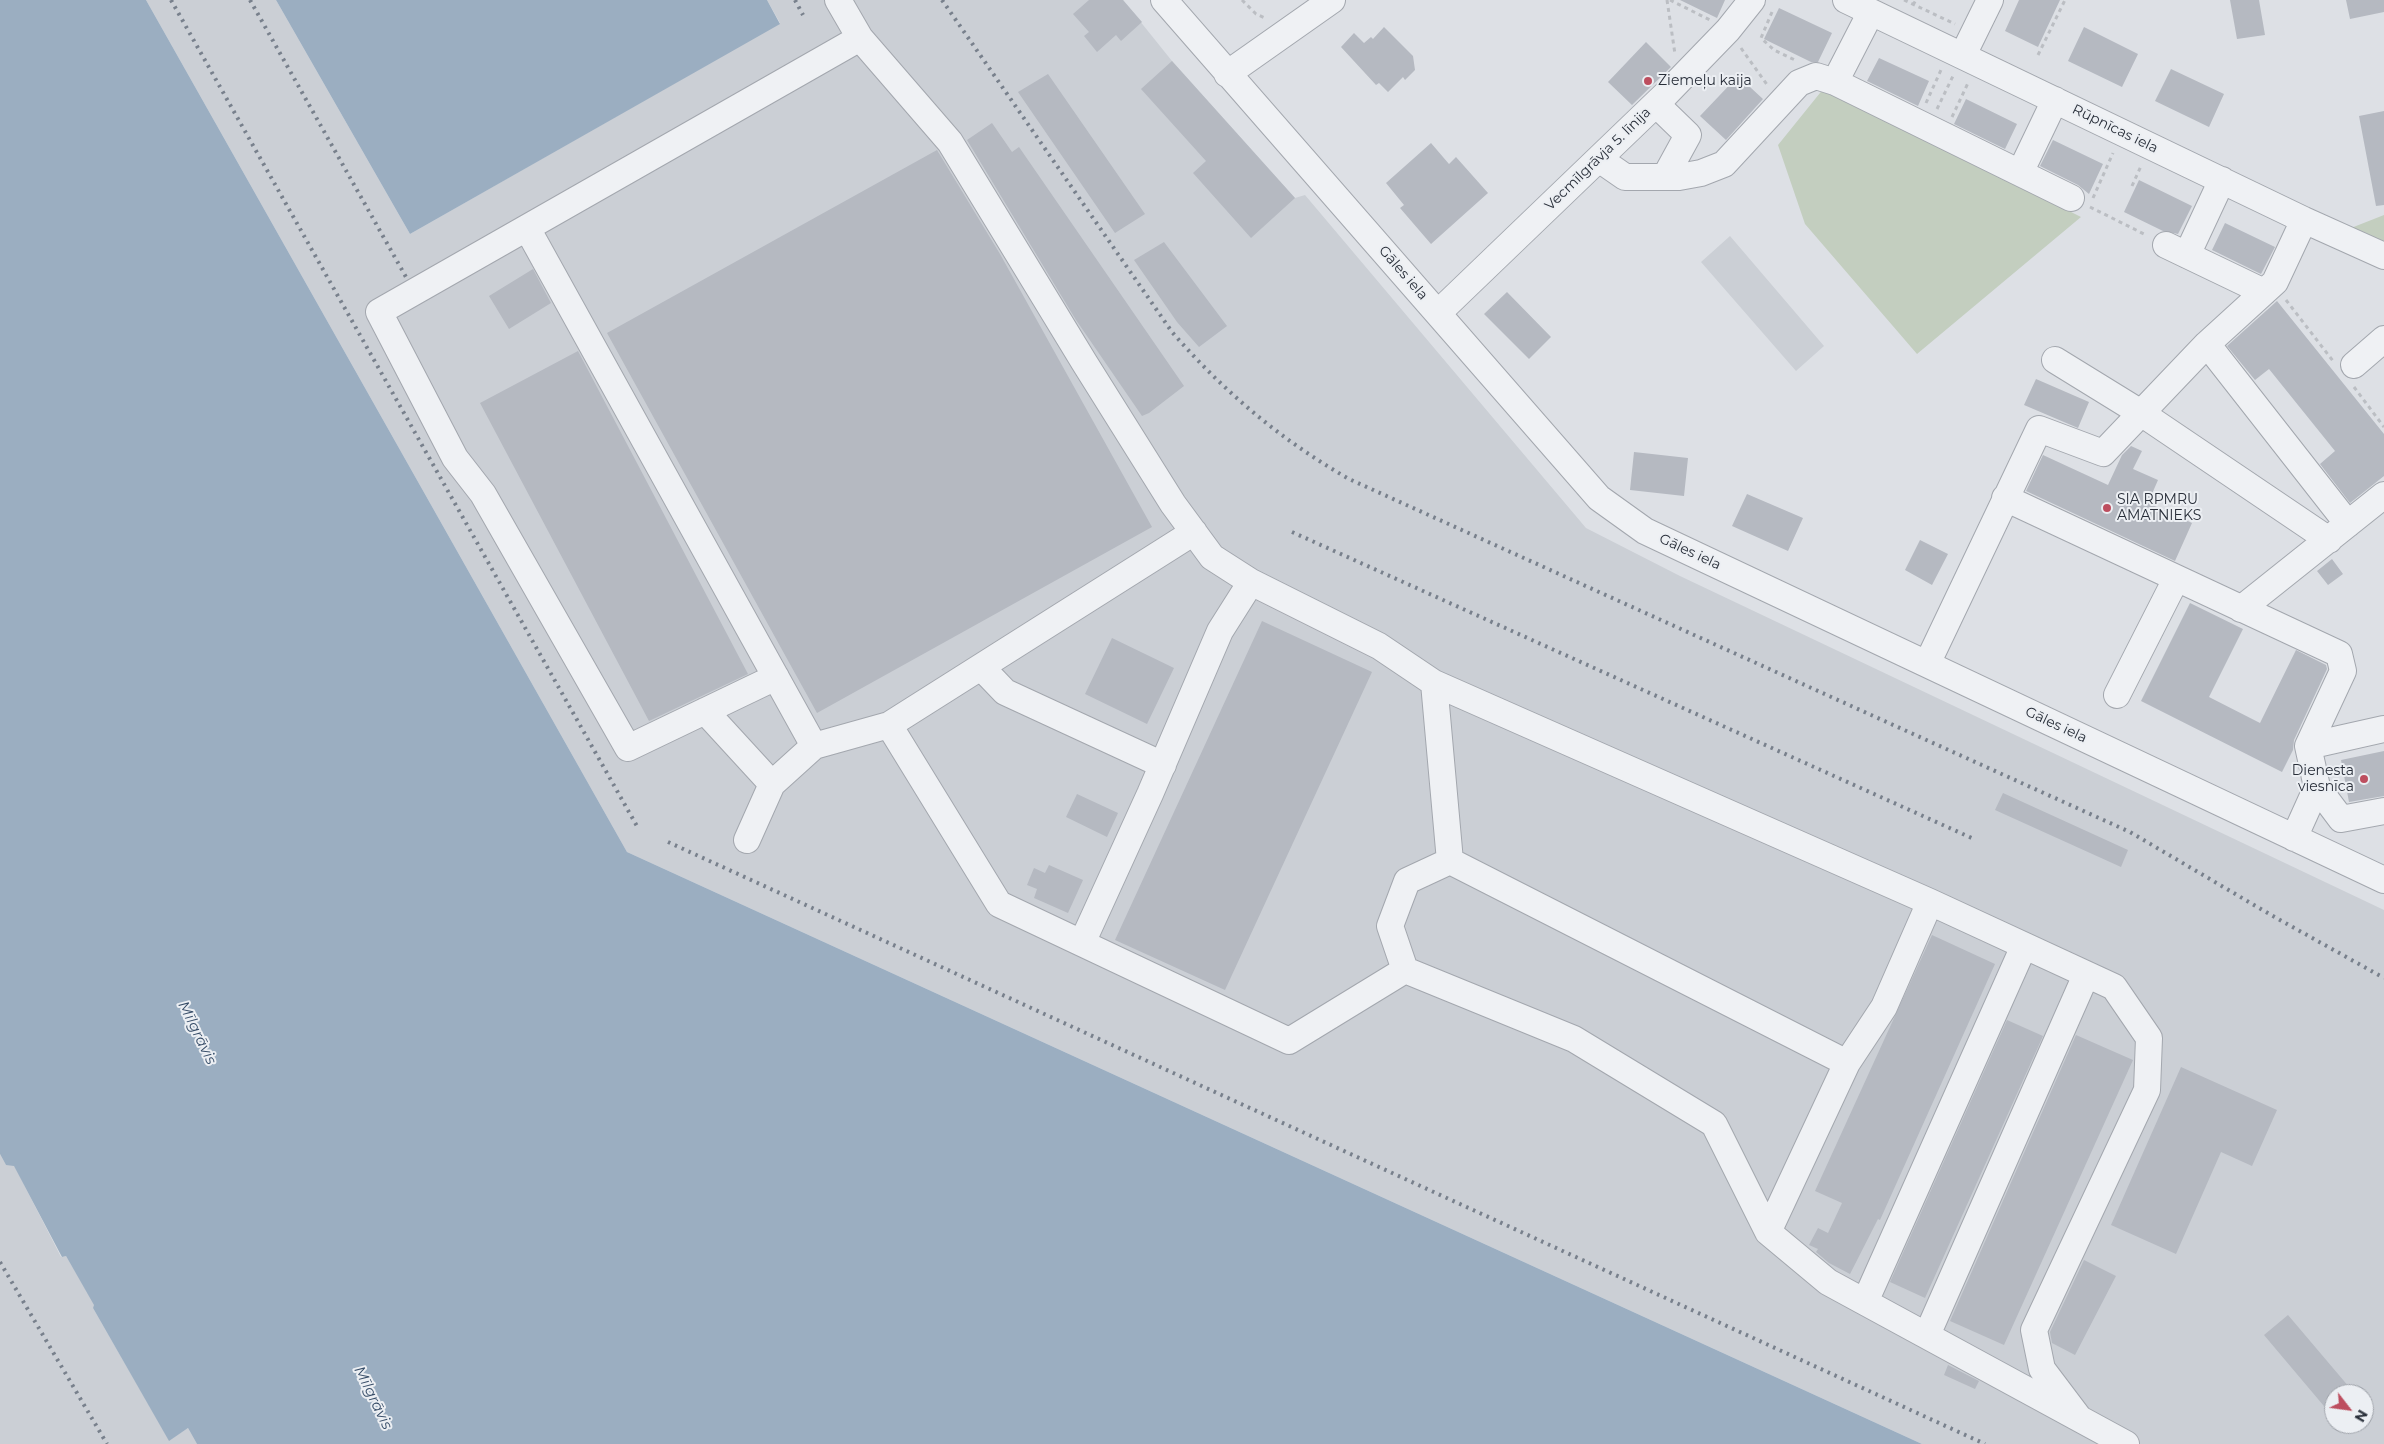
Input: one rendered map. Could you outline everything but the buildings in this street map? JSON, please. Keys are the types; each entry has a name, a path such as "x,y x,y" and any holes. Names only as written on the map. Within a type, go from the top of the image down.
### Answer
{"street":[{"path":"838,0 860,38 950,142 1173,504 1212,558 1251,582 1379,646 1434,683 1930,902 2114,988 2149,1038 2147,1090 2034,1330 2042,1369 2080,1418"},
{"name":"Gāles iela","path":"1164,0 1599,498 1645,531 2384,880"},
{"path":"1227,74 1332,0"},
{"name":"Rūpnīcas iela","path":"1846,0 1871,12 1968,44 2055,100 2304,220 2384,256"},
{"path":"1968,44 1990,0"},
{"name":"Vecmīlgrāvja 5. līnija","path":"1438,313 1656,104 1728,30 1763,4"},
{"path":"1835,82 1871,12"},
{"path":"776,678 628,748 484,494 455,458 378,312 860,38"},
{"path":"1599,159 1625,177 1665,177 1701,173 1724,164 1799,83 1816,76 1835,82 2071,198"},
{"path":"2020,173 2055,100"},
{"path":"1656,104 1688,135 1665,177"},
{"path":"2222,180 2176,250 2274,295"},
{"path":"1928,664 2039,429 2103,453 2207,344 2274,295 2275,282 2304,220"},
{"path":"527,228 814,746"},
{"path":"2347,370 2384,339"},
{"path":"2207,344 2339,532"},
{"path":"2055,360 2339,532"},
{"path":"2241,609 2384,495"},
{"path":"2005,498 2339,654 2343,671 2308,746 2317,787 2341,819 2384,811"},
{"path":"747,840 772,784 814,746 889,725 1194,532"},
{"path":"2117,694 2176,578"},
{"path":"1082,943 1163,764 1220,631 1251,582"},
{"path":"981,667 1005,692 1163,764"},
{"path":"1434,683 1450,860"},
{"path":"705,711 772,784"},
{"path":"889,725 999,904 1289,1041 1405,970"},
{"path":"2308,746 2384,729"},
{"path":"2294,838 2317,787"},
{"path":"1450,860 1407,881 1390,926 1405,970 1574,1039 1714,1124 1768,1232 1828,1282 2126,1444"},
{"path":"1450,860 1847,1064"},
{"path":"1768,1232 1847,1064 1884,1007 1930,902"},
{"path":"1865,1302 2024,946"},
{"path":"1927,1335 2086,975"}],"path":[{"path":"1668,0 1728,30 1773,92"},
{"path":"1668,0 1678,70 1684,76"},
{"path":"1904,0 1968,44 1928,128"},
{"path":"1913,5 1916,0"},
{"path":"2038,55 2065,0"},
{"path":"1763,4 1761,38 1774,50 1800,63"},
{"path":"2132,186 2142,166"},
{"path":"2071,198 2176,250"},
{"path":"2274,295 2347,370 2384,426"}],"shaded area":[{"path":"146,0 276,0 410,234 780,23 767,0 1123,0 1172,61 1295,198 1305,195 1586,528 1680,576 2384,910 2384,1444 1922,1444 627,852"},
{"path":"1730,236 1824,346 1796,371 1701,262"},
{"path":"0,1154 6,1165 14,1165 61,1257 66,1256 95,1305 93,1308 169,1440 188,1428 197,1444 0,1444"}],"green space":[{"path":"1824,88 2081,217 1917,354 1805,224 1778,145"},
{"path":"2384,215 2384,244 2351,228"}],"water":[{"name":"Mīlgrāvis","path":"0,0 146,0 627,852 1922,1444 197,1444 188,1428 169,1441 93,1308 94,1305 66,1256 62,1257 14,1166 6,1165 0,1154"},
{"path":"276,0 767,0 780,24 410,234"}],"railway":[{"path":"171,0 638,828"},
{"path":"250,0 406,277"},
{"path":"795,0 803,15"},
{"path":"942,0 1172,332 1233,395 1300,448 1349,479 2130,832 2271,915 2384,978"},
{"path":"1292,532 1974,839"},
{"path":"668,842 1985,1444"},
{"path":"0,1262 107,1444"}],"place":[{"name":"Ziemeļu kaija","path":"1648,81"},
{"name":"SIA RPMRU AMATNIEKS","path":"2107,508"},
{"name":"Dienesta viesnīca","path":"2364,779"}]}
